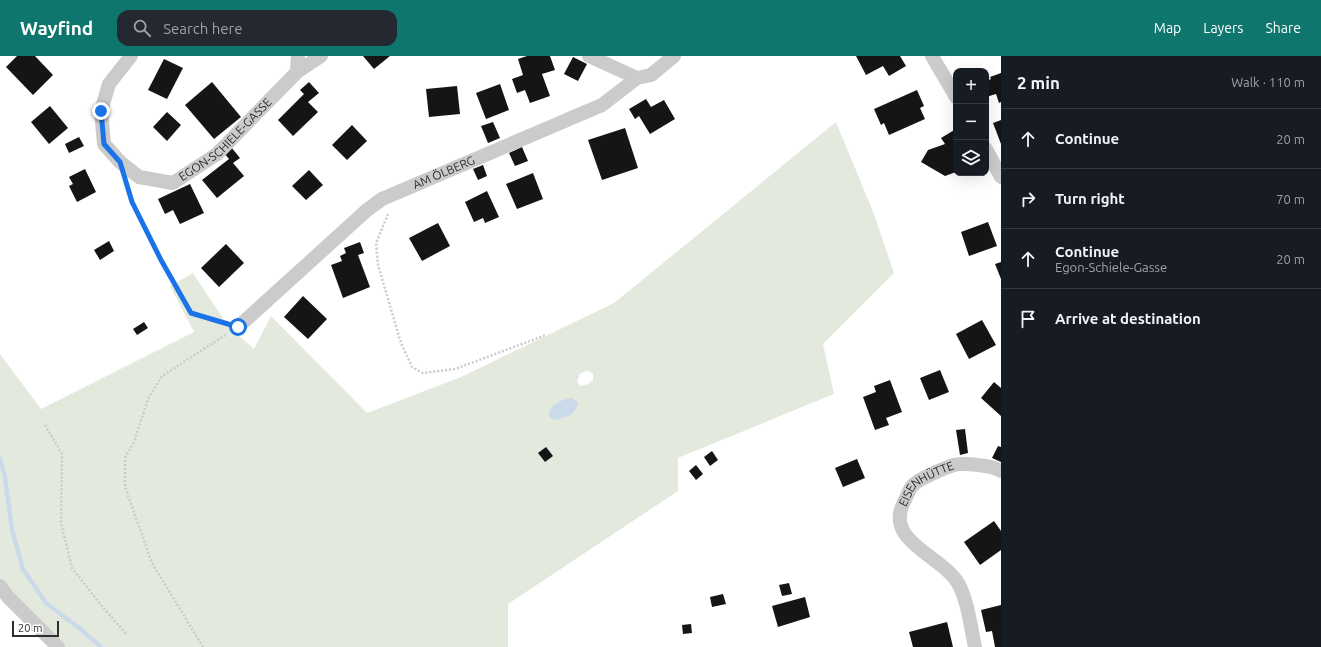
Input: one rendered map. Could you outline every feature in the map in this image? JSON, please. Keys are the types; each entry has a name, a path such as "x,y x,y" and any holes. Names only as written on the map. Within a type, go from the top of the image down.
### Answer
{"street":[{"name":"EGON-SCHIELE-GASSE","path":"131,56 109,84 101,111 104,144 120,162 139,177 173,183 217,154 297,72 321,56"},
{"path":"297,72 298,56"},
{"path":"589,56 636,78"},
{"name":"AM ÖLBERG","path":"238,327 367,210 382,199 602,105 636,78 652,75 674,56"},
{"path":"932,56 953,92"},
{"path":"989,155 1001,177"},
{"name":"EISENHÜTTE","path":"975,647 965,600 957,580 948,570 914,544 900,527 900,510 913,485 934,473 953,465 979,465 996,468 1001,471"},
{"path":"0,586 8,597 58,647"}],"path":[{"path":"120,162 132,202 161,260 191,313 238,327"},
{"path":"396,193 376,243 378,265 401,343 412,367 423,374 455,369 546,335"},
{"path":"203,647 152,563 124,487 125,458 134,442 148,399 162,376 238,327"},
{"path":"45,425 62,454 61,523 72,568 126,634"}],"shaded area":[{"path":"836,122 874,214 894,273 823,344 834,394 678,458 678,491 508,604 508,647 55,647 0,591 0,354 41,409 194,332 170,286 193,273 228,326 254,349 271,316 367,413 461,377 614,303","holes":["587,370 593,374 593,380 588,384 580,386 577,381 580,374"]}],"water":[{"path":"572,398 578,402 573,413 566,417 554,420 549,416 549,411 556,403"}],"building":[{"path":"17,56 35,56 53,75 33,95 6,67"},
{"path":"363,56 390,56 374,69"},
{"path":"527,56 550,56 555,70 542,74 550,96 530,103 525,90 517,93 512,79 523,75 518,59"},
{"path":"856,56 900,56 906,66 889,76 883,66 866,75"},
{"path":"573,57 587,64 578,81 564,74"},
{"path":"164,59 183,68 167,99 148,90"},
{"path":"1001,73 1001,102 999,103 996,94 989,96 990,77"},
{"path":"212,82 241,117 214,139 185,105"},
{"path":"309,82 319,93 308,102 318,112 293,136 278,120 304,94 300,90"},
{"path":"500,84 509,110 486,119 476,93"},
{"path":"457,86 460,114 429,117 426,89"},
{"path":"917,90 924,106 920,108 925,119 889,135 884,123 881,125 874,109"},
{"path":"646,99 651,107 664,100 675,119 650,134 639,116 635,119 629,109"},
{"path":"50,106 68,128 49,144 31,122"},
{"path":"167,112 181,125 167,141 153,127"},
{"path":"1001,120 1001,144 993,123"},
{"path":"493,122 500,138 488,143 481,126"},
{"path":"352,125 367,141 347,160 332,145"},
{"path":"625,128 638,168 602,180 588,140"},
{"path":"953,131 953,173 945,176 921,162 928,150 945,144 941,138"},
{"path":"79,137 84,146 69,153 65,144"},
{"path":"231,147 240,158 233,163 244,176 217,198 202,180 229,159 224,153"},
{"path":"522,147 528,161 515,166 509,153"},
{"path":"483,165 487,176 478,180 473,169"},
{"path":"85,169 96,192 77,202 69,186 73,184 69,177"},
{"path":"309,170 323,185 306,200 292,186"},
{"path":"533,173 543,199 517,209 506,184"},
{"path":"190,184 204,213 180,224 173,210 165,214 158,199"},
{"path":"487,191 499,217 485,223 483,218 474,222 465,202"},
{"path":"988,222 997,246 969,256 961,232"},
{"path":"438,223 450,246 422,261 409,238"},
{"path":"109,241 114,251 100,260 94,250"},
{"path":"360,242 364,253 358,255 370,287 343,298 331,265 342,261 340,256 346,253 344,248"},
{"path":"226,244 244,263 219,287 201,268"},
{"path":"1001,262 1001,279 995,264"},
{"path":"303,296 327,319 308,339 284,317"},
{"path":"982,320 996,345 969,359 956,334"},
{"path":"144,322 148,328 137,335 133,329"},
{"path":"940,370 949,392 929,400 920,378"},
{"path":"890,380 902,412 886,418 889,425 875,430 863,397 876,392 874,386"},
{"path":"994,382 1001,388 1001,416 981,398"},
{"path":"965,429 968,453 960,455 956,430"},
{"path":"998,446 1001,447 1001,462 992,458"},
{"path":"546,447 553,456 545,462 538,453"},
{"path":"712,451 718,460 710,466 704,457"},
{"path":"857,459 865,478 843,487 835,468"},
{"path":"696,465 703,474 696,480 689,471"},
{"path":"994,521 1001,531 1001,550 980,565 964,542"},
{"path":"789,583 792,594 782,596 779,585"},
{"path":"723,594 726,604 712,607 710,597"},
{"path":"805,597 810,617 778,627 772,606"},
{"path":"1001,605 1001,647 995,647 992,631 986,632 981,610"},
{"path":"947,622 953,647 913,647 909,632"},
{"path":"691,624 692,633 683,634 682,625"}],"waterway":[{"path":"0,459 5,477 12,530 23,569 46,603 101,647"}],"route":[{"path":"101,111 104,144 120,162 132,202 161,260 191,313 238,327"}]}
